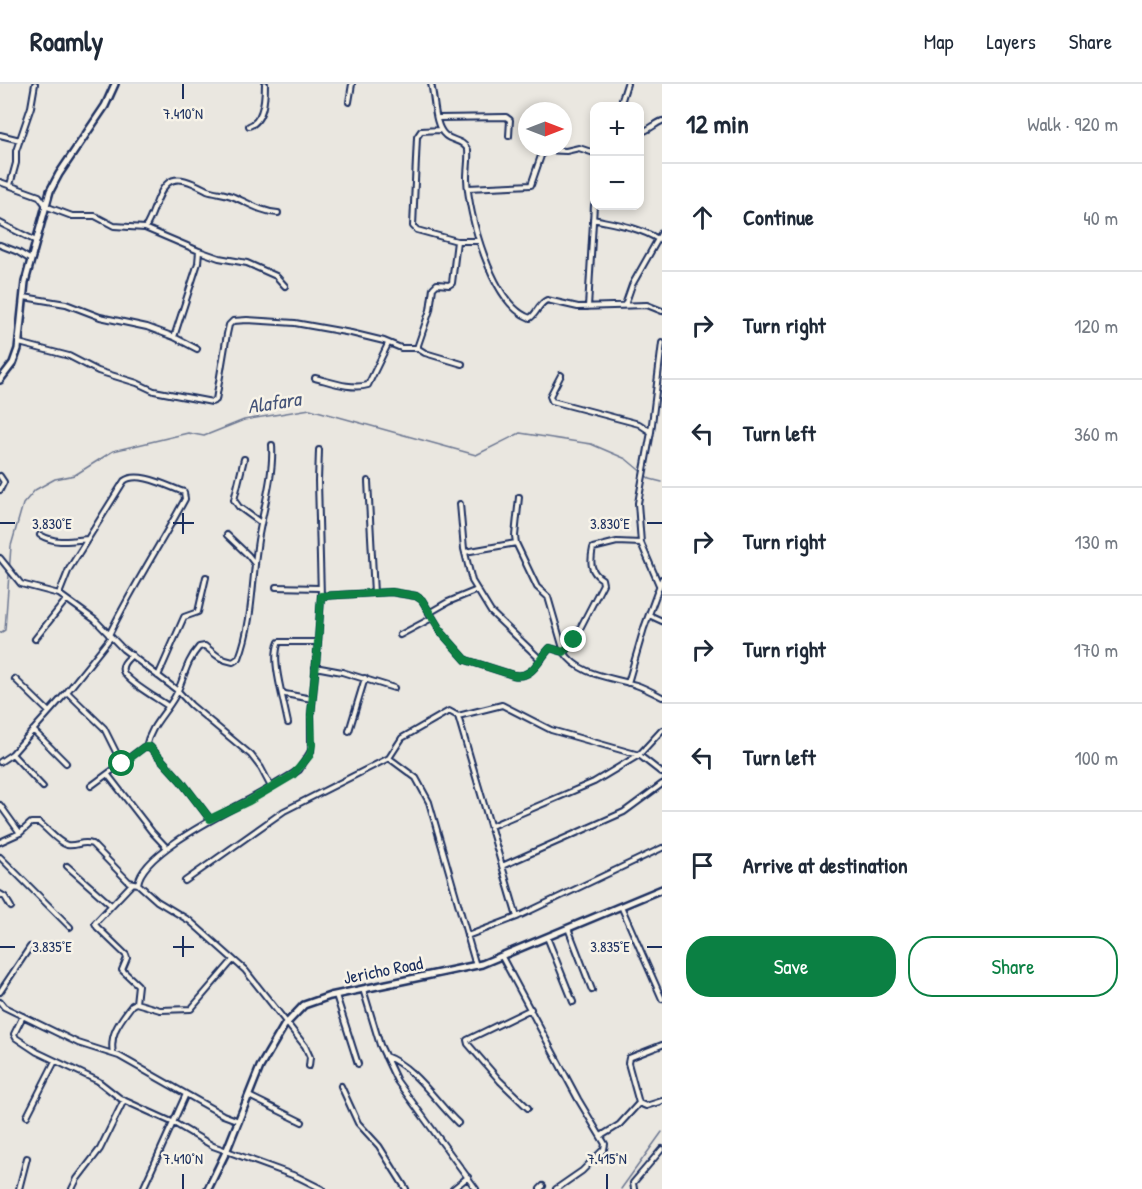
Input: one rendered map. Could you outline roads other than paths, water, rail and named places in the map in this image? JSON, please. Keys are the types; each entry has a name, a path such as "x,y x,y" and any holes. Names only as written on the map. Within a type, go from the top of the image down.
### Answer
{"street":[{"path":"9,185 16,163 16,151 31,107 35,84"},
{"path":"0,380 16,357 24,297 45,205 59,174 105,106 115,84"},
{"path":"249,126 257,122 260,116 265,84"},
{"path":"349,102 352,84"},
{"path":"431,84 440,130 448,138 462,142 468,150 468,188 479,241 491,270 509,303 526,317 532,317 547,300 588,307 647,304 662,311"},
{"path":"621,102 627,84"},
{"path":"438,118 506,117 510,120 509,136"},
{"path":"644,131 653,124 662,121"},
{"path":"440,130 421,132 417,138 412,226 417,230 457,241 479,241"},
{"path":"0,135 20,140"},
{"path":"468,188 531,185 543,150 566,151 579,148 590,152"},
{"path":"145,228 152,219 165,187 171,180 198,184 207,189 236,197 268,212 278,213"},
{"path":"0,182 39,196 45,205 72,216 95,216 114,226 145,228 219,258 247,263 276,276 285,286"},
{"path":"588,307 594,210"},
{"path":"593,219 621,224 658,238"},
{"path":"0,223 36,241"},
{"path":"625,305 632,285 662,232"},
{"path":"417,348 430,310 433,288 437,284 452,284 457,241"},
{"path":"0,245 18,252 31,261"},
{"path":"174,337 198,263 199,251"},
{"path":"24,297 66,304 100,317 147,327 174,337 196,349"},
{"path":"19,343 69,356 98,370 154,391 212,402 216,400 227,334 229,325 233,321 303,324 375,338 401,348 417,348 425,353 462,364"},
{"path":"315,378 347,386 368,386 388,344"},
{"path":"659,585 641,543 638,502 651,432 662,344"},
{"path":"561,375 550,396 552,401 639,424 651,432"},
{"path":"91,786 146,747 148,736 178,691 196,650 201,646 207,646 216,656 225,661 233,662 239,658 252,601 261,522 273,462 272,445"},
{"path":"138,884 138,879 153,860 167,848 210,819 249,801 293,775 310,755 312,699 321,596 319,588 319,450"},
{"path":"244,459 234,500 239,507 261,522"},
{"path":"0,476 4,482 0,490"},
{"path":"0,762 12,754 67,692 110,636 140,574 153,559 186,494 154,481 131,476 124,481 69,569 59,594"},
{"path":"368,481 374,593"},
{"path":"519,497 516,543 537,587 548,597 564,652 568,658 584,669 662,697"},
{"path":"460,504 465,552 472,581 491,612 541,660"},
{"path":"40,535 51,542 87,539"},
{"path":"227,535 256,565"},
{"path":"465,552 516,543"},
{"path":"564,652 574,640 603,584 602,579 592,570 593,548 617,543 641,543"},
{"path":"0,558 21,584 59,594 95,620 110,636 178,691 251,755 271,787"},
{"path":"158,676 184,617 198,612 206,577"},
{"path":"628,683 662,579"},
{"path":"276,586 319,588"},
{"path":"429,613 477,590"},
{"path":"321,596 392,592 416,596 422,600 448,639 471,663 520,676 530,674 550,648 564,652"},
{"path":"35,639 66,600"},
{"path":"649,615 662,621"},
{"path":"400,634 432,618"},
{"path":"288,723 277,670 277,643 318,642"},
{"path":"132,655 123,664 123,671 129,679 168,706"},
{"path":"315,668 342,672 394,688"},
{"path":"349,731 365,678"},
{"path":"15,679 49,712"},
{"path":"281,691 285,694 312,699"},
{"path":"67,692 105,728 122,764"},
{"path":"185,881 284,811 389,758 402,738 448,711 459,716 502,705 551,730 639,755 662,773"},
{"path":"459,716 517,917"},
{"path":"33,730 66,763"},
{"path":"490,826 594,782 639,755 662,730"},
{"path":"146,747 150,747 181,781 210,819"},
{"path":"12,754 43,787"},
{"path":"389,758 416,778 429,802 476,966"},
{"path":"108,775 167,848"},
{"path":"502,866 624,812 662,784"},
{"path":"0,805 20,833"},
{"path":"0,842 20,833 35,822 42,825 63,843 73,845 88,842 132,884 138,884 157,901 190,921 245,970 305,1046 310,1057 309,1066"},
{"path":"467,936 517,917 662,848"},
{"path":"0,857 70,927"},
{"path":"67,866 111,905"},
{"path":"132,884 95,925 127,957 122,970 138,984 136,1003"},
{"name":"Jericho Road","path":"208,1189 226,1152 260,1067 287,1023 304,1005 336,995 476,966 662,889"},
{"path":"0,894 5,897 11,907"},
{"path":"621,906 662,999"},
{"path":"568,927 592,990"},
{"path":"546,937 573,1002"},
{"path":"0,992 30,947"},
{"path":"502,957 578,1099 605,1144 604,1149 582,1171 556,1189"},
{"path":"136,1003 160,1010 191,1009 233,960"},
{"path":"363,989 384,1056 397,1082 476,1189"},
{"path":"336,995 358,1064"},
{"path":"0,1002 2,1007 78,1043 112,1053 223,1115 239,1121"},
{"path":"112,1053 114,1031 132,1005 136,1003"},
{"path":"528,1107 500,1081 467,1040 531,1009"},
{"path":"23,1016 14,1034 16,1038 55,1061 98,1082 124,1100 174,1123 226,1152 298,1177 322,1189"},
{"path":"639,1103 628,1060 634,1055 662,1045"},
{"path":"384,1056 398,1062 435,1097 458,1123"},
{"path":"27,1116 55,1061"},
{"path":"341,1086 358,1123 379,1146 406,1189"},
{"path":"143,1189 186,1094"},
{"path":"249,1096 302,1122"},
{"path":"72,1189 100,1149 124,1100"},
{"path":"639,1103 646,1106 662,1101"},
{"path":"601,1136 619,1125 639,1103"},
{"path":"634,1189 633,1183 662,1149"},
{"path":"19,1189 27,1158"},
{"path":"453,1189 468,1177"}],"waterway":[{"name":"Alafara","path":"0,633 5,630 11,546 23,504 35,490 55,479 75,475 113,451 188,433 204,436 244,420 310,409 476,455 520,433 591,444 626,459 650,479 662,482"},
{"path":"621,1189 662,1132"}]}
